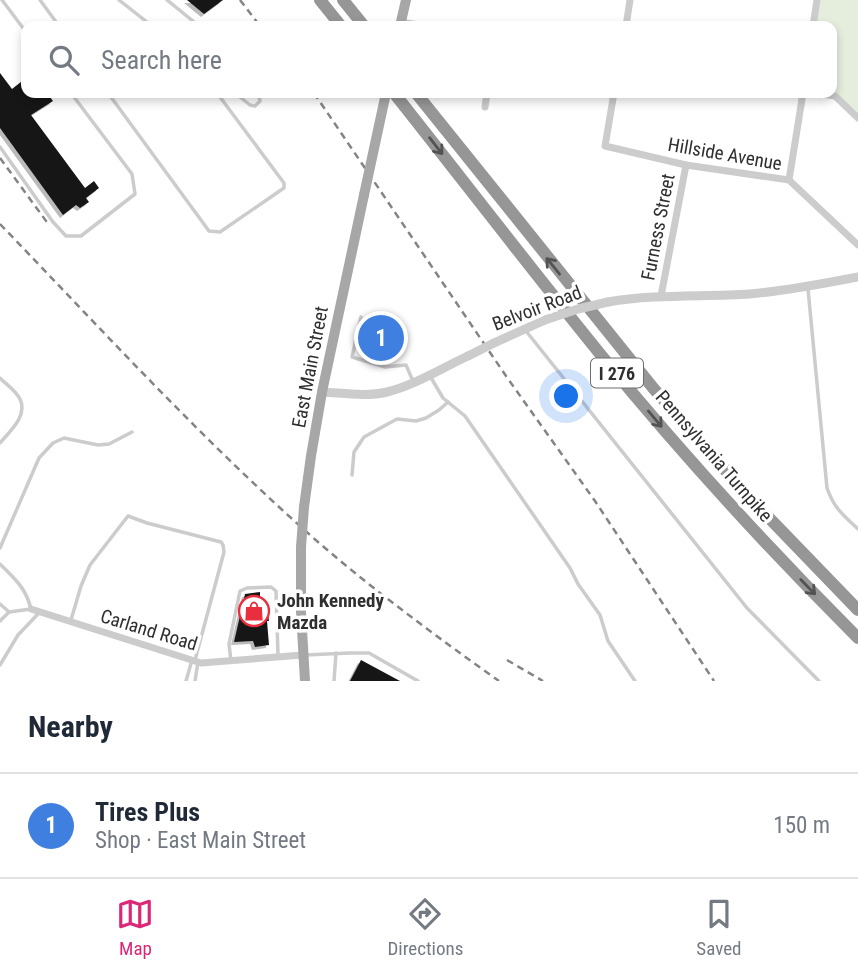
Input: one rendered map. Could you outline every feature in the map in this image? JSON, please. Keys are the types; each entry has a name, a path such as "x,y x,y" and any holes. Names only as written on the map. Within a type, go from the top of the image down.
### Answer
{"highway":[{"path":"320,0 337,21"},
{"path":"343,0 360,21"},
{"name":"Pennsylvania Turnpike","path":"398,98 600,354 753,530 858,638"},
{"name":"Pennsylvania Turnpike","path":"420,98 661,398 746,494 858,610"}],"main road":[{"path":"402,21 406,0"},
{"name":"East Main Street","path":"305,681 301,578 304,507 322,392 385,98"}],"street":[{"path":"627,21 630,0"},
{"path":"814,21 817,0"},
{"path":"485,107 486,98"},
{"name":"Hillside Avenue","path":"613,98 605,146 686,164 789,180 858,245"},
{"path":"789,180 802,98"},
{"path":"837,98 858,118"},
{"name":"Furness Street","path":"661,296 686,164"},
{"name":"Belvoir Road","path":"322,392 388,392 545,320 608,302 661,296 743,294 858,277"},
{"name":"Carland Road","path":"30,609 195,661 303,655"}],"lane":[{"path":"2,0 21,25"},
{"path":"40,0 55,21"},
{"path":"119,0 146,21"},
{"path":"167,0 193,21"},
{"path":"0,12 7,6"},
{"path":"0,147 53,222 66,236 81,236 135,194 132,174 75,98"},
{"path":"112,98 209,231 220,232 284,188 284,183 221,98"},
{"path":"242,98 255,106 259,98"},
{"path":"807,286 827,488 838,511 858,529"},
{"path":"361,317 352,357 385,367 405,365 413,382"},
{"path":"524,329 747,608 819,681"},
{"path":"429,374 443,398 465,416 570,568 600,615 608,641 635,681"},
{"path":"0,378 19,397 22,407 19,422 0,443"},
{"path":"352,475 354,452 364,437 397,419 420,421 448,402"},
{"path":"0,548 39,458 53,443 64,438 98,445 108,444 132,432"},
{"path":"71,622 90,565 128,516 221,542 224,552 195,661 186,681"},
{"path":"0,564 24,589 30,609 9,612 0,621"},
{"path":"231,661 229,644 240,591 258,587 271,587 276,591 278,657"},
{"path":"0,604 9,612"},
{"path":"0,665 18,635 40,612"},
{"path":"334,681 336,653"},
{"path":"303,655 369,653 418,681"},
{"path":"195,661 195,681"}],"green space":[{"path":"817,0 858,0 858,118 837,98 837,21 814,21"}],"building":[{"path":"187,0 223,0 204,14"},
{"path":"0,73 12,89 21,82 21,98 51,98 53,101 31,115 85,188 94,181 99,188 86,198 89,202 80,208 76,205 63,215 0,128"},
{"path":"373,316 397,321 388,359 365,354"},
{"name":"John Kennedy Mazda","path":"260,592 260,601 266,600 269,645 255,647 253,641 234,642 245,594"},
{"path":"361,660 400,681 350,681"}],"railway":[{"path":"240,0 256,21"},
{"path":"317,98 506,376 595,501 714,681"},
{"path":"0,158 49,225"},
{"path":"0,224 156,386 276,504 362,579 499,681"},
{"path":"507,660 543,681"}],"place":[{"name":"Tires Plus","path":"381,338"},
{"name":"John Kennedy Mazda","path":"254,611"}]}
